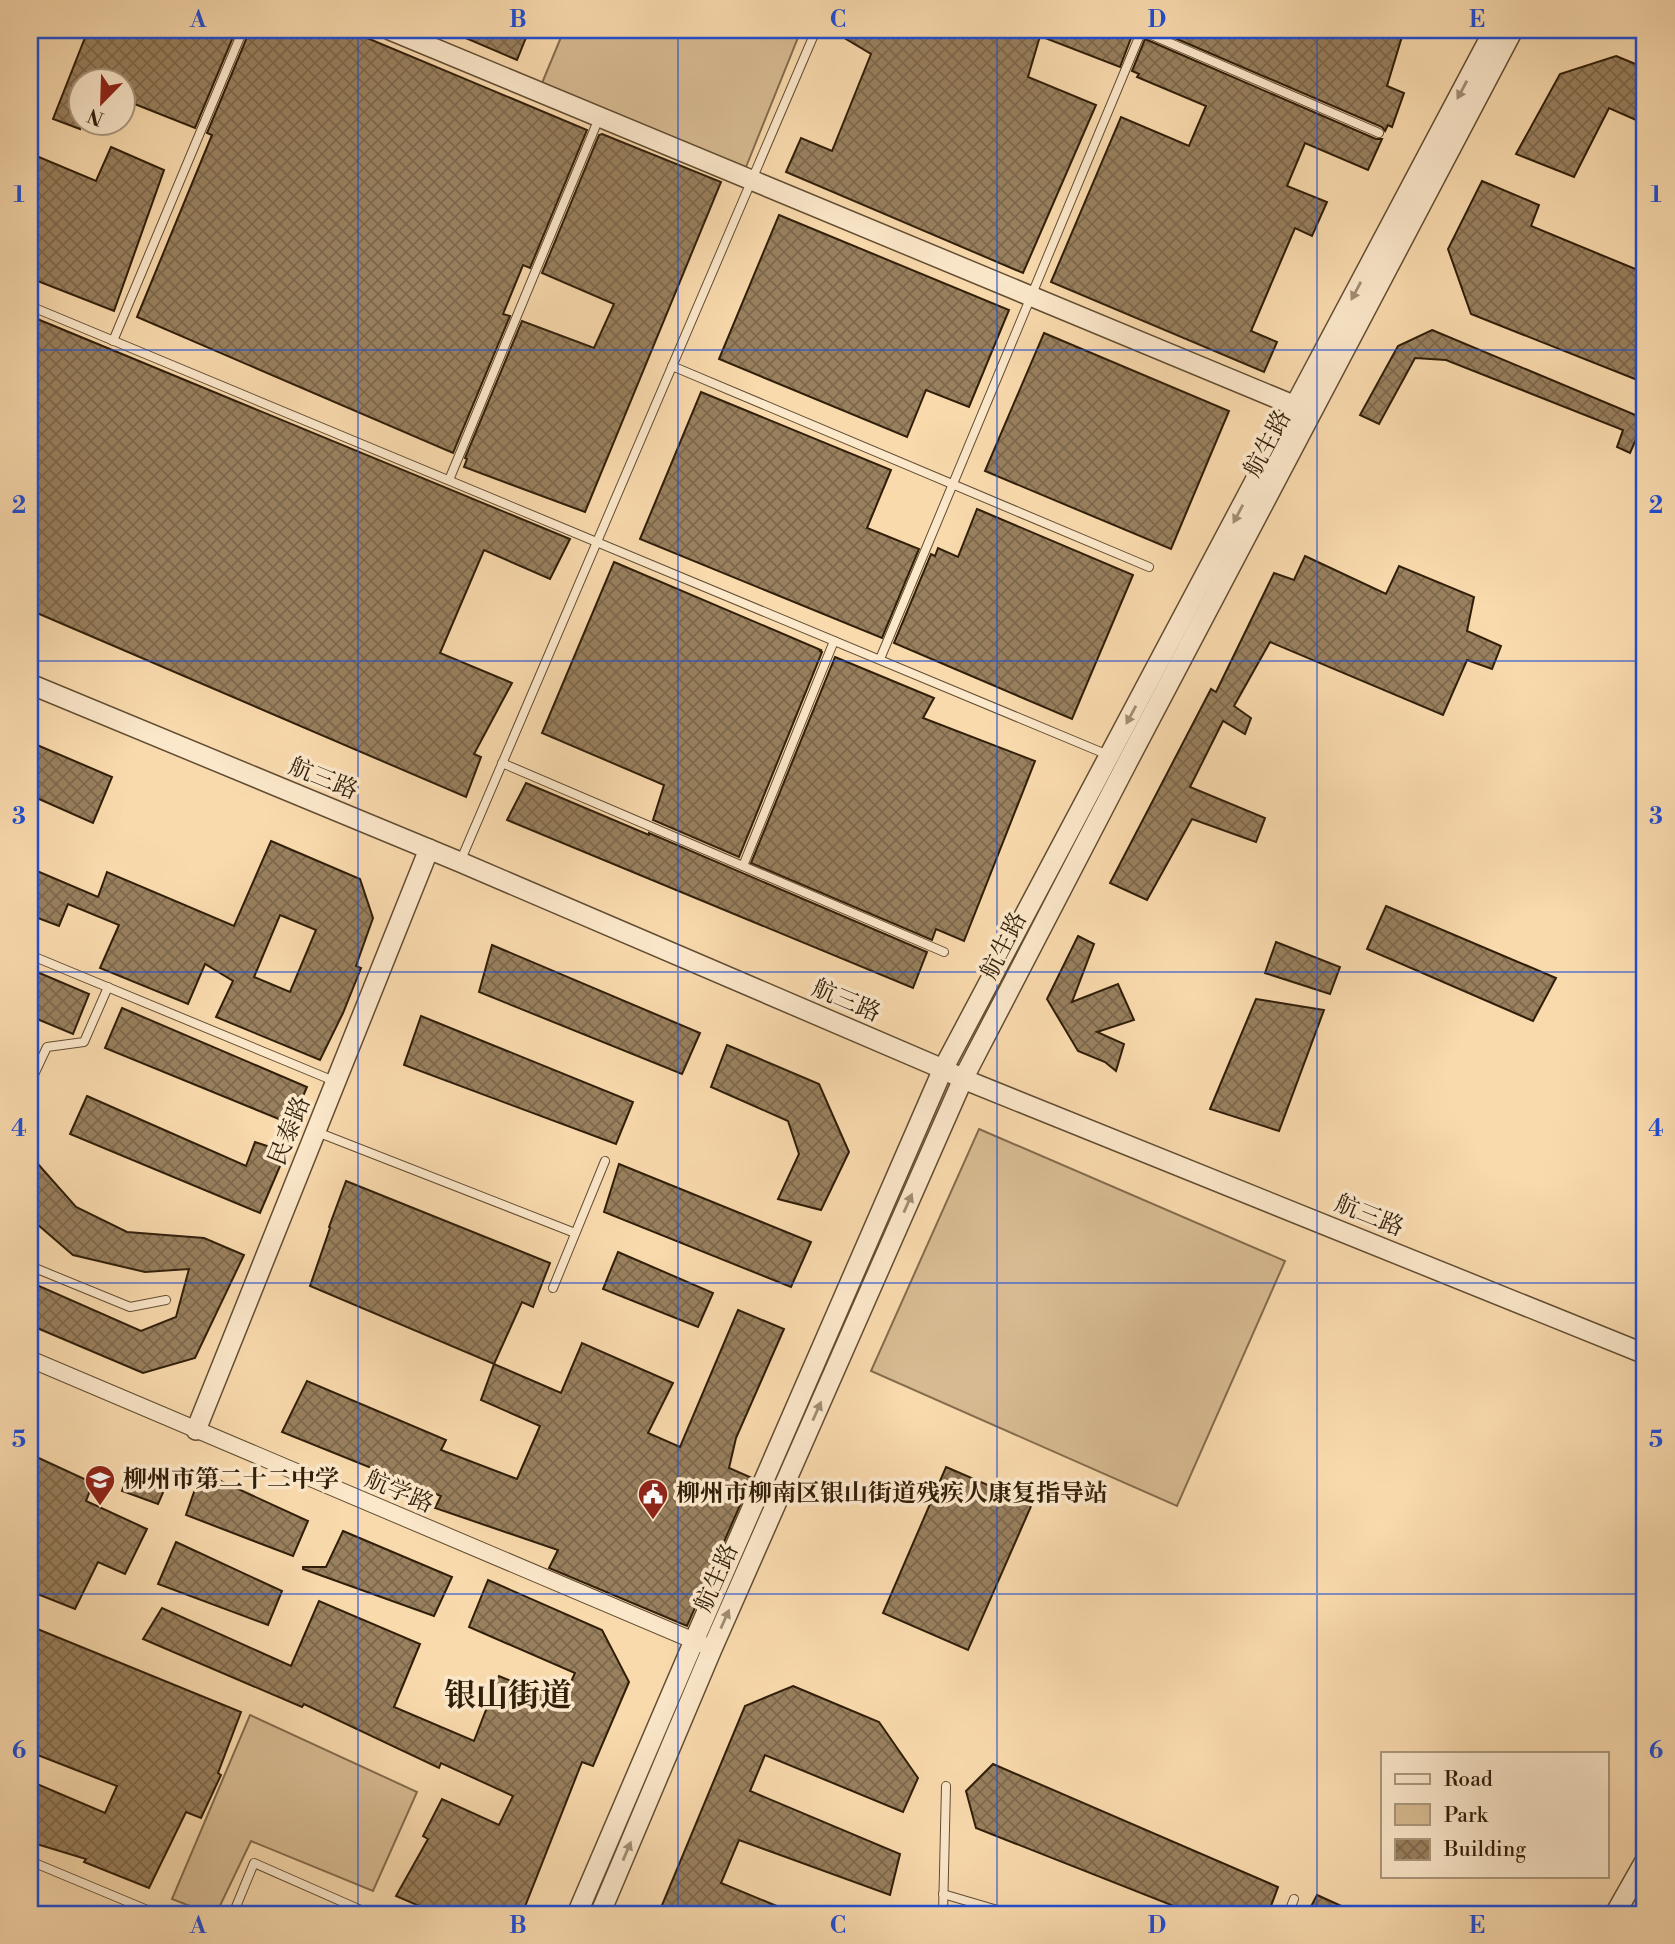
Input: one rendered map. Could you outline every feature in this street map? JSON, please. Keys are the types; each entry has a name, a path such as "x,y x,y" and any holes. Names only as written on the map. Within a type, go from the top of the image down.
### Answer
{"street":[{"path":"390,30 1304,409 1494,30"},
{"name":"航生路","path":"600,1914 712,1649 963,1079 1118,759 1304,409 1513,30"},
{"name":"航三路","path":"30,684 460,862 963,1079 1645,1354"},
{"path":"577,1914 943,1069 1118,759"},
{"name":"民泰路","path":"196,1430 429,849"},
{"name":"航学路","path":"30,1359 712,1649"},
{"path":"1615,1914 1645,1861"}],"lane":[{"path":"113,341 243,30"},
{"path":"460,862 816,30"},
{"path":"880,659 1141,30 1379,133"},
{"path":"449,480 600,117"},
{"path":"30,306 1118,759"},
{"path":"672,366 1149,567"},
{"path":"743,866 834,641"},
{"path":"502,763 944,952"},
{"path":"30,955 336,1081"},
{"path":"30,1083 47,1047 84,1042 108,987"},
{"path":"316,1132 575,1233"},
{"path":"553,1288 605,1161"},
{"path":"30,1266 130,1307 166,1300"},
{"path":"943,1914 946,1786"},
{"path":"30,1861 157,1914"},
{"path":"233,1914 254,1863 370,1914"},
{"path":"943,1894 1011,1914"},
{"path":"1288,1914 1294,1899"}],"green space":[{"path":"564,30 801,30 746,167 542,83"},
{"path":"979,1129 1285,1261 1177,1506 871,1371"},
{"path":"250,1715 417,1792 373,1891 251,1841 216,1914 172,1899"}],"building":[{"path":"88,30 236,30 195,128 136,105 136,66 74,66"},
{"path":"250,30 348,30 587,130 530,268 523,265 503,314 510,316 453,453 137,317 212,135 207,133"},
{"path":"447,30 529,30 517,60"},
{"path":"831,30 1134,30 1120,67 1040,36 1028,77 1096,105 1023,273 786,172 801,138 832,151 871,54"},
{"path":"1156,30 1404,30 1387,86 1404,93 1392,127 1388,125 1385,131 1382,127"},
{"path":"1145,39 1376,139 1382,139 1368,170 1305,143 1287,186 1327,202 1312,236 1295,228 1251,331 1277,342 1264,372 1051,282 1121,117 1189,146 1206,106 1137,77 1139,74 1132,71"},
{"path":"1616,56 1645,68 1645,124 1609,108 1574,177 1516,154 1560,74"},
{"path":"66,86 66,124 53,119"},
{"path":"599,135 721,182 585,512 464,467 465,458 522,321 594,348 614,304 542,273"},
{"path":"111,147 164,170 114,311 30,278 30,176 39,157 96,181"},
{"path":"1482,181 1539,205 1531,226 1645,273 1645,383 1471,314 1448,249"},
{"path":"779,215 1009,310 969,407 926,390 907,437 719,359"},
{"path":"30,316 570,539 550,579 484,550 440,653 512,683 474,754 481,757 466,797 30,610"},
{"path":"1432,330 1645,419 1630,453 1617,447 1623,430 1446,360 1415,358 1379,424 1360,415 1398,346"},
{"path":"1044,333 1229,411 1171,549 985,471"},
{"path":"701,392 891,470 867,528 919,549 882,638 640,539"},
{"path":"977,509 1133,575 1072,719 894,643 931,554 935,556 938,548 958,557"},
{"path":"1305,556 1386,594 1399,566 1474,597 1467,631 1501,646 1492,669 1467,660 1443,715 1270,642 1234,706 1251,718 1245,734 1223,721 1190,787 1265,818 1256,842 1192,819 1147,900 1110,883 1211,689 1216,692 1274,573 1294,580"},
{"path":"614,562 822,652 739,857 653,820 664,785 542,733"},
{"path":"835,657 934,698 923,718 1035,761 964,941 936,929 932,940 751,863"},
{"path":"30,742 112,777 93,823 30,795"},
{"path":"526,783 927,952 913,988 507,820"},
{"path":"271,841 360,879 373,918 356,966 361,968 320,1060 216,1017 233,981 205,964 188,1004 100,968 119,925 68,904 59,926 30,915 30,868 98,897 107,872 234,926","holes":["280,915 316,930 290,992 254,977"]},
{"path":"1386,906 1556,978 1533,1021 1367,949"},
{"path":"1078,936 1094,944 1072,1002 1118,984 1134,1020 1097,1032 1124,1044 1116,1071 1105,1062 1078,1051 1047,999"},
{"path":"1276,942 1340,967 1330,994 1265,973"},
{"path":"492,945 700,1033 682,1074 479,992"},
{"path":"30,969 89,994 73,1034 30,1016"},
{"path":"1256,999 1324,1010 1279,1131 1210,1109"},
{"path":"122,1008 307,1087 291,1124 105,1048"},
{"path":"421,1016 633,1102 616,1144 404,1065"},
{"path":"727,1045 819,1084 849,1152 821,1210 778,1199 799,1154 788,1121 711,1087"},
{"path":"87,1096 246,1166 255,1142 286,1152 260,1213 70,1134"},
{"path":"30,1155 76,1207 127,1232 204,1238 244,1255 195,1358 143,1373 30,1325 30,1282 141,1331 176,1317 189,1269 145,1272 73,1255 30,1218"},
{"path":"619,1164 811,1242 791,1287 604,1212"},
{"path":"346,1181 550,1263 533,1307 522,1302 494,1364 310,1286"},
{"path":"618,1252 713,1293 698,1327 603,1289"},
{"path":"738,1310 784,1329 736,1438 729,1468 752,1478 687,1626 549,1568 558,1550 435,1508 441,1496 282,1432 307,1381 446,1440 441,1450 517,1479 540,1426 481,1400 494,1364 561,1393 582,1343 673,1383 648,1433 680,1447"},
{"path":"30,1454 93,1483 86,1501 147,1529 125,1574 98,1562 75,1609 30,1591"},
{"path":"132,1466 168,1481 158,1504 122,1491"},
{"path":"946,1467 1032,1504 968,1650 883,1613"},
{"path":"201,1472 308,1521 293,1556 186,1515"},
{"path":"343,1531 452,1577 434,1616 303,1569 326,1567"},
{"path":"176,1542 282,1591 268,1625 158,1584"},
{"path":"488,1580 602,1630 629,1682 593,1766 582,1762 522,1914 438,1914 396,1896 428,1839 423,1836 442,1799 499,1825 513,1796 441,1763 439,1768 304,1704 302,1707 143,1639 162,1608 291,1666 319,1601 420,1644 394,1707 474,1741 499,1676 562,1702 575,1673 469,1627"},
{"path":"30,1626 241,1712 218,1773 221,1775 201,1818 186,1812 149,1888 84,1862 86,1859 30,1842 30,1781 105,1813 117,1786 30,1752"},
{"path":"793,1686 879,1722 918,1778 903,1812 765,1755 750,1791 900,1854 890,1895 739,1840 721,1883 796,1914 671,1914 660,1910 745,1706"},
{"path":"993,1764 1278,1887 1268,1914 1194,1914 976,1828 966,1791"},
{"path":"1317,1895 1359,1914 1307,1914"}],"place":[{"name":"柳州市第二十二中学","path":"100,1507"},
{"name":"柳州市柳南区银山街道残疾人康复指导站","path":"653,1521"}],"district":[{"name":"银山街道","path":"508,1696"}]}
